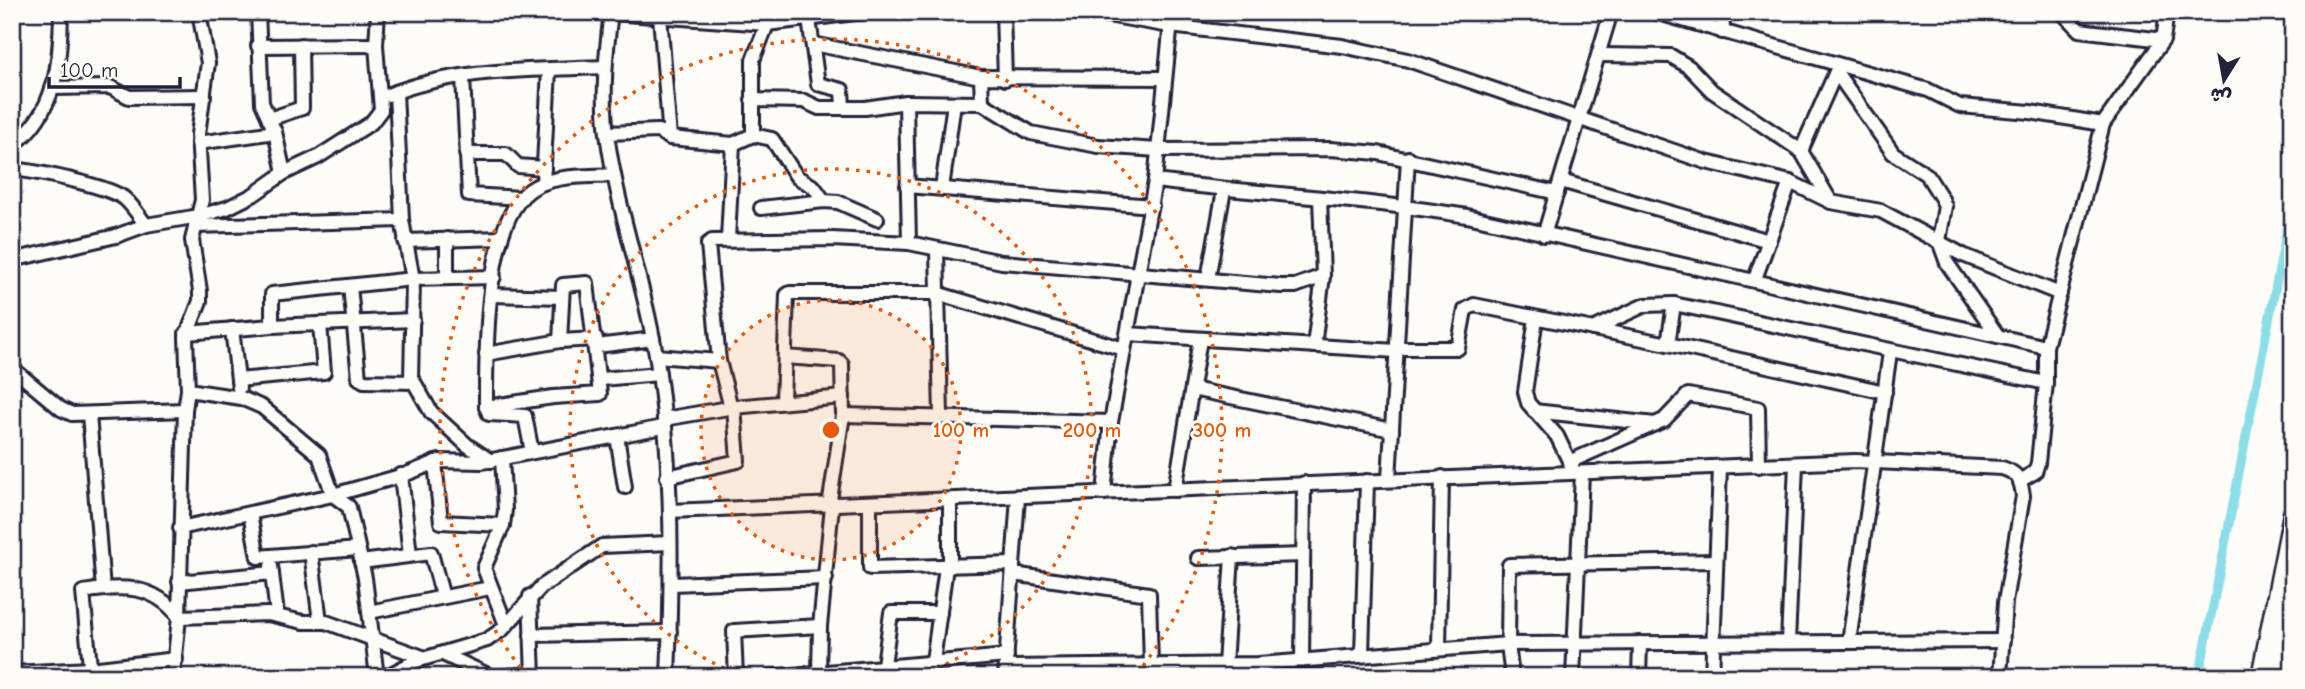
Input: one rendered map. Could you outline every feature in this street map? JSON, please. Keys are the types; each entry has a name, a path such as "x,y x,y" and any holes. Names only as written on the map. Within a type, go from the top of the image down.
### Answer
{"highway":[{"path":"2261,677 2293,514"},
{"path":"2277,677 2293,593"}],"street":[{"path":"12,146 31,130 53,88 60,60 61,12"},
{"path":"173,677 179,617 180,528 188,390 186,333 200,301 193,253 202,187 198,143 208,63 199,12"},
{"path":"258,12 262,103 272,126 284,173"},
{"path":"197,221 240,202 284,173 318,157 371,123 381,110 376,45 377,12"},
{"path":"668,677 672,583 670,511 659,374 607,133 605,67 611,13 809,19 863,12"},
{"path":"1003,12 1005,79"},
{"path":"1090,12 1170,26 1342,46 1408,60 1706,162 1790,182 1831,202 1881,211 1963,255 2060,294"},
{"path":"1104,493 1111,422 1156,181 1172,12"},
{"path":"1544,235 1581,120 1611,12"},
{"path":"1655,12 1838,68 1928,90 1959,106 2030,112 2103,124"},
{"path":"1722,32 1724,12"},
{"path":"2062,12 2079,30 2163,40"},
{"path":"2021,480 2035,472 2038,463 2046,383 2046,347 2103,124 2163,40 2167,12"},
{"path":"660,16 670,138"},
{"path":"753,135 753,60 769,18"},
{"path":"809,19 818,85 842,90 843,108"},
{"path":"813,44 981,77 1164,78"},
{"path":"258,46 376,45"},
{"path":"198,143 272,126 302,108 301,46"},
{"path":"1600,55 1671,56 1681,60 1712,91 1801,151 1831,202"},
{"path":"381,98 463,77 605,67"},
{"path":"1801,151 1838,68"},
{"path":"1838,68 1893,153 1927,175 1942,199 1945,206 1939,241 1952,271 1998,336"},
{"path":"543,183 549,70"},
{"path":"463,77 470,195 520,198"},
{"path":"981,77 982,103"},
{"path":"53,88 110,87 129,97 204,96"},
{"path":"396,92 402,220 413,279 411,381"},
{"path":"752,100 804,101 819,107 843,108 906,102 982,103 1034,134 1098,146 1158,150 1330,149 1408,158 1559,187 1769,241"},
{"path":"906,102 909,243"},
{"path":"942,188 954,103"},
{"path":"607,133 658,131 670,138 733,144 753,135 772,139 797,177 816,189 824,201"},
{"path":"728,239 733,144"},
{"path":"466,155 506,154 518,166 544,168"},
{"path":"1389,480 1408,158"},
{"path":"12,169 37,172 112,191 124,198 146,225"},
{"path":"532,452 525,416 489,414 486,408 486,354 491,295 501,238 508,218 520,198 543,183 614,175"},
{"path":"1156,181 1224,190 1405,206 1467,216 1544,235 1755,279 2046,347"},
{"path":"1755,279 1790,182"},
{"path":"907,186 1152,206"},
{"path":"1208,279 1224,190"},
{"path":"1314,346 1323,276 1320,198"},
{"path":"761,208 838,202 877,219"},
{"path":"12,260 116,236 146,225 197,221 402,220"},
{"path":"405,241 501,238"},
{"path":"447,239 447,278"},
{"path":"667,477 738,461 733,407 719,361 708,244 728,239 909,243 984,260 1288,286 1323,276"},
{"path":"937,250 941,416"},
{"path":"272,326 272,294 413,279 494,277"},
{"path":"486,408 552,397 599,395 601,379 589,285 565,284 560,341"},
{"path":"350,286 359,378 364,381 411,381 417,384 431,412 467,445 496,460"},
{"path":"783,401 788,293 936,293 1124,349"},
{"path":"491,295 562,298"},
{"path":"1593,329 1645,304 1674,304 2046,383"},
{"path":"1668,344 1674,304"},
{"path":"1128,334 1314,346 1453,351 1458,348 1465,310 1469,307 1668,344 1885,392"},
{"path":"1536,318 1525,384 1528,403 1557,436 1575,469 1573,677"},
{"path":"186,333 413,320"},
{"path":"238,380 324,372 320,324"},
{"path":"232,329 241,398"},
{"path":"486,354 560,341 596,343 653,339"},
{"path":"1175,490 1200,339"},
{"path":"1849,642 1890,352"},
{"path":"656,356 719,361"},
{"path":"785,357 841,362 843,415 830,506 819,672"},
{"path":"12,368 61,409 72,414 185,410"},
{"path":"601,379 659,374"},
{"path":"1192,389 1392,430"},
{"path":"188,390 241,398 262,407 313,447 333,495 349,508 360,556 377,677"},
{"path":"1575,469 1670,415 1685,396 1754,405 1760,413 1759,466"},
{"path":"180,528 333,495 435,462 496,460 617,436 733,407 843,397"},
{"path":"1534,411 1655,424"},
{"path":"89,414 103,589"},
{"path":"843,415 1111,422"},
{"path":"617,436 625,486"},
{"path":"496,460 505,510 503,525 484,568 506,625"},
{"path":"670,511 1175,490 1575,469 1720,468 1875,461 2002,468 2014,471 2021,480 2023,496 2006,602 2000,677"},
{"path":"435,462 441,522 503,525"},
{"path":"1788,642 1796,464"},
{"path":"1712,677 1720,468"},
{"path":"401,475 410,555"},
{"path":"1439,649 1442,477"},
{"path":"1362,655 1367,481"},
{"path":"1292,677 1298,661 1304,484"},
{"path":"1006,667 1018,497"},
{"path":"933,661 948,567 950,500"},
{"path":"870,504 869,568 1013,569 1149,594 1151,666"},
{"path":"250,514 256,554 261,558 311,552 360,556 433,554 443,597"},
{"path":"385,677 425,659 487,640 506,625 530,596 579,559 602,546 670,543"},
{"path":"311,552 320,621"},
{"path":"1198,558 1303,555"},
{"path":"1218,669 1231,556"},
{"path":"270,557 277,614"},
{"path":"1512,677 1508,644 1509,565 1716,561"},
{"path":"179,582 272,573"},
{"path":"672,583 826,578"},
{"path":"91,673 83,592 139,588 163,599 179,617"},
{"path":"369,612 490,588"},
{"path":"443,654 493,677 532,675 530,596"},
{"path":"891,669 891,613 940,613"},
{"path":"179,617 277,614 303,622 320,621 372,636 394,649 425,659"},
{"path":"730,677 736,677 734,631 820,626"},
{"path":"531,635 670,632"},
{"path":"770,677 891,669 933,661 1006,667 1151,666 1218,669 1508,644 2003,641"},
{"path":"1639,677 1640,643"},
{"path":"12,673 91,673 176,659"}],"waterway":[{"path":"2199,677 2293,198"}]}
